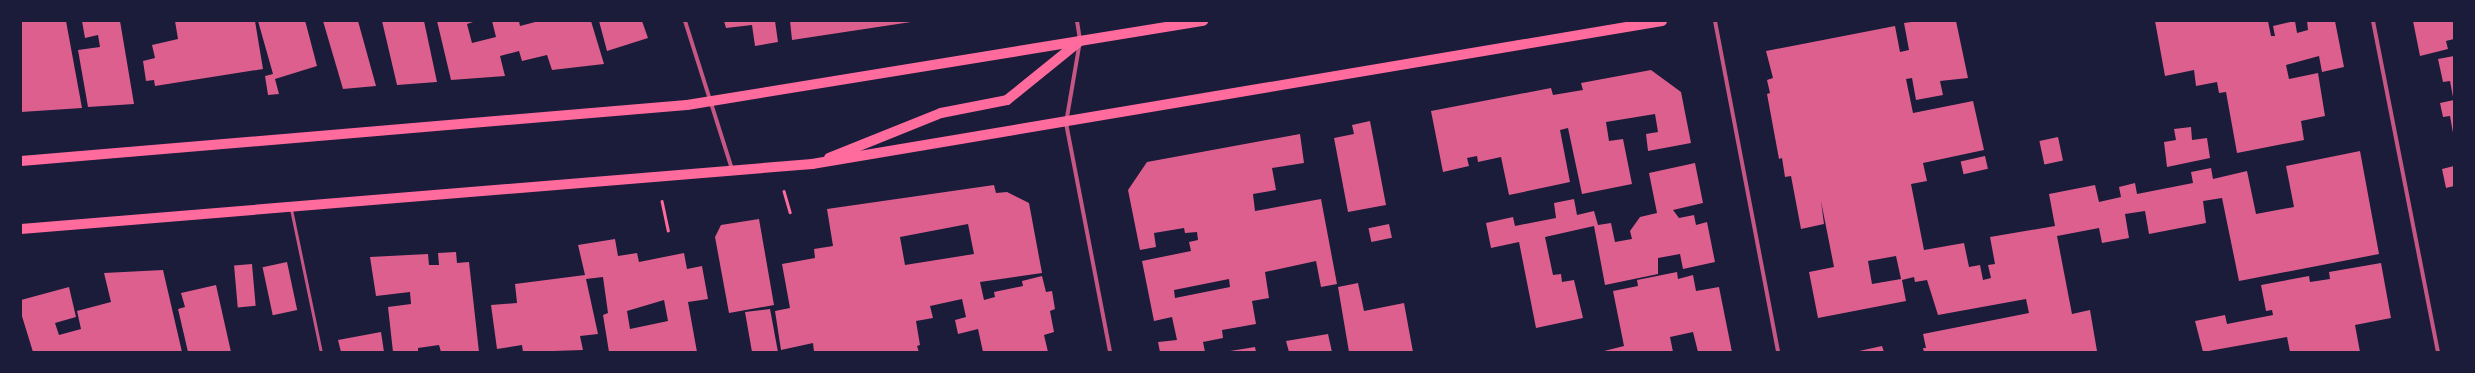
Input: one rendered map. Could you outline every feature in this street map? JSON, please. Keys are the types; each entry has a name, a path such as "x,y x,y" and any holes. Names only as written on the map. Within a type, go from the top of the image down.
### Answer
{"main road":[{"path":"21,161 710,101 1203,21"},
{"path":"21,229 812,164 1066,123 1662,21"},
{"path":"812,164 941,113 1007,100 1080,41"}],"street":[{"path":"685,21 733,171"},
{"path":"1077,21 1080,41 1066,123 1110,352"},
{"path":"1715,21 1778,352"},
{"path":"2373,21 2438,352"}],"lane":[{"path":"290,207 322,352"}],"building":[{"path":"21,21 66,21 82,108 21,112"},
{"path":"82,21 120,21 134,104 88,107 78,50 100,47 98,35 85,38"},
{"path":"175,21 255,21 263,69 155,86 154,80 146,81 143,61 155,58 152,45 178,39"},
{"path":"258,21 305,21 306,24 317,66 275,79 279,94 268,95 265,76 273,74"},
{"path":"323,21 358,21 376,86 343,89"},
{"path":"382,21 424,21 437,82 397,85"},
{"path":"437,21 476,21 467,24 472,43 496,37 492,21 519,21 520,26 539,21 591,21 604,64 552,70 547,55 522,61 519,51 500,56 505,76 451,80"},
{"path":"599,21 642,21 648,38 607,51"},
{"path":"724,21 775,21 778,42 755,46 752,25 726,28"},
{"path":"790,21 910,21 911,22 792,40"},
{"path":"1918,21 1956,21 1968,78 1940,81 1943,95 1916,100 1912,78 1906,79 1913,113 1973,101 1984,150 1923,163 1927,181 1911,184 1924,250 1964,243 1969,267 1980,265 1983,280 1991,278 1988,265 1995,264 1990,237 2055,226 2049,194 2095,185 2099,202 2121,197 2119,187 2135,183 2137,194 2193,183 2191,172 2211,168 2213,179 2247,171 2256,214 2294,207 2286,166 2360,151 2379,254 2239,281 2222,198 2203,201 2206,223 2149,234 2145,211 2125,214 2129,238 2102,243 2099,228 2057,236 2072,314 2090,310 2097,351 1924,352 1923,348 1926,348 1923,334 2029,313 2026,299 1938,315 1927,280 1915,282 1914,277 1902,280 1906,301 1818,318 1809,272 1834,267 1821,201 1824,224 1801,229 1791,176 1785,177 1782,158 1779,159 1767,94 1770,93 1767,80 1773,78 1766,51 1895,26 1900,52 1909,50 1904,23","holes":["1896,256 1901,279 1872,284 1868,261"]},
{"path":"2155,21 2268,21 2271,36 2275,36 2273,26 2295,21 2297,33 2308,30 2307,21 2335,21 2344,67 2322,72 2319,56 2286,65 2289,79 2318,73 2325,116 2301,121 2304,140 2237,153 2226,92 2219,93 2217,82 2196,86 2194,70 2165,76"},
{"path":"2413,21 2454,21 2454,39 2446,41 2448,49 2420,56"},
{"path":"2454,56 2453,97 2450,81 2443,82 2438,59"},
{"path":"1651,70 1681,92 1691,143 1648,151 1646,134 1658,132 1655,114 1606,122 1609,141 1623,139 1632,184 1582,194 1568,128 1560,130 1570,182 1509,195 1501,157 1478,162 1477,156 1467,158 1469,166 1443,172 1431,111 1551,88 1553,95 1583,90 1581,83"},
{"path":"2454,100 2453,133 2450,116 2443,117 2440,103"},
{"path":"1370,121 1386,205 1348,212 1334,138 1354,134 1352,125"},
{"path":"2191,127 2192,140 2207,138 2210,158 2167,167 2164,142 2176,140 2174,129"},
{"path":"1300,134 1304,163 1272,168 1276,190 1253,194 1255,211 1321,199 1337,284 1321,287 1316,261 1265,272 1269,298 1252,301 1256,324 1222,330 1223,338 1203,342 1205,352 1160,352 1158,342 1177,340 1172,317 1154,321 1142,261 1191,251 1189,242 1198,240 1197,232 1185,233 1184,228 1154,233 1156,247 1140,250 1128,190 1147,162","holes":["1229,279 1230,287 1175,298 1174,290"]},
{"path":"2058,137 2063,160 2044,164 2039,141"},
{"path":"1985,156 1988,169 1964,174 1961,162"},
{"path":"1695,163 1703,203 1673,210 1679,218 1694,215 1696,225 1707,222 1715,262 1683,269 1680,254 1658,258 1658,274 1605,285 1594,226 1545,237 1553,275 1561,274 1562,282 1574,280 1583,318 1536,328 1519,242 1491,248 1486,223 1513,217 1515,226 1556,218 1554,203 1574,199 1577,215 1594,211 1598,225 1611,223 1615,242 1632,239 1630,231 1640,217 1657,213 1649,173"},
{"path":"2454,166 2454,186 2446,188 2442,169"},
{"path":"994,185 996,193 1007,192 1029,203 1042,273 980,282 984,300 995,297 994,292 1023,286 1022,281 1042,276 1046,292 1052,291 1055,309 1050,311 1054,332 1044,335 1048,352 983,352 978,329 958,334 955,320 966,317 962,299 930,306 933,318 916,321 920,345 917,346 919,352 814,352 813,343 781,350 775,311 790,308 782,264 815,258 814,249 833,246 827,209","holes":["968,224 974,254 905,265 900,237"]},
{"path":"759,219 774,305 729,313 715,237 721,225"},
{"path":"1389,224 1392,238 1371,242 1368,228"},
{"path":"615,239 618,256 637,253 639,262 684,253 687,269 702,266 708,299 688,302 697,352 609,352 603,315 608,313 603,277 586,279 598,334 580,336 583,350 523,352 522,345 497,349 491,305 517,303 515,284 585,275 578,245","holes":["664,300 668,321 630,329 627,311"]},
{"path":"456,252 457,263 469,262 479,352 441,352 439,345 418,348 418,352 393,352 388,307 411,304 410,292 376,296 370,257 428,254 429,265 439,265 438,253"},
{"path":"287,262 297,310 273,315 263,267"},
{"path":"2381,263 2391,318 2355,325 2360,352 2290,352 2287,337 2203,352 2195,321 2225,315 2227,324 2273,315 2272,310 2266,311 2261,285 2309,276 2310,282 2330,279 2329,272"},
{"path":"252,264 256,306 238,307 234,266"},
{"path":"163,270 182,352 33,352 21,313 21,300 69,287 76,317 55,323 59,335 81,329 77,311 111,302 104,273"},
{"path":"1677,272 1678,279 1693,275 1696,291 1719,287 1732,352 1698,352 1693,332 1670,337 1673,352 1600,352 1624,346 1613,291 1638,286 1637,280"},
{"path":"1358,283 1364,311 1404,303 1413,352 1349,352 1338,287"},
{"path":"216,285 231,352 188,352 178,309 185,307 181,293"},
{"path":"770,309 778,352 752,352 745,312"},
{"path":"381,332 384,352 341,352 338,340"},
{"path":"1328,334 1332,352 1289,352 1286,341"},
{"path":"1882,346 1884,352 1859,352 1859,351"},
{"path":"1255,347 1256,352 1230,352 1230,351"}]}
